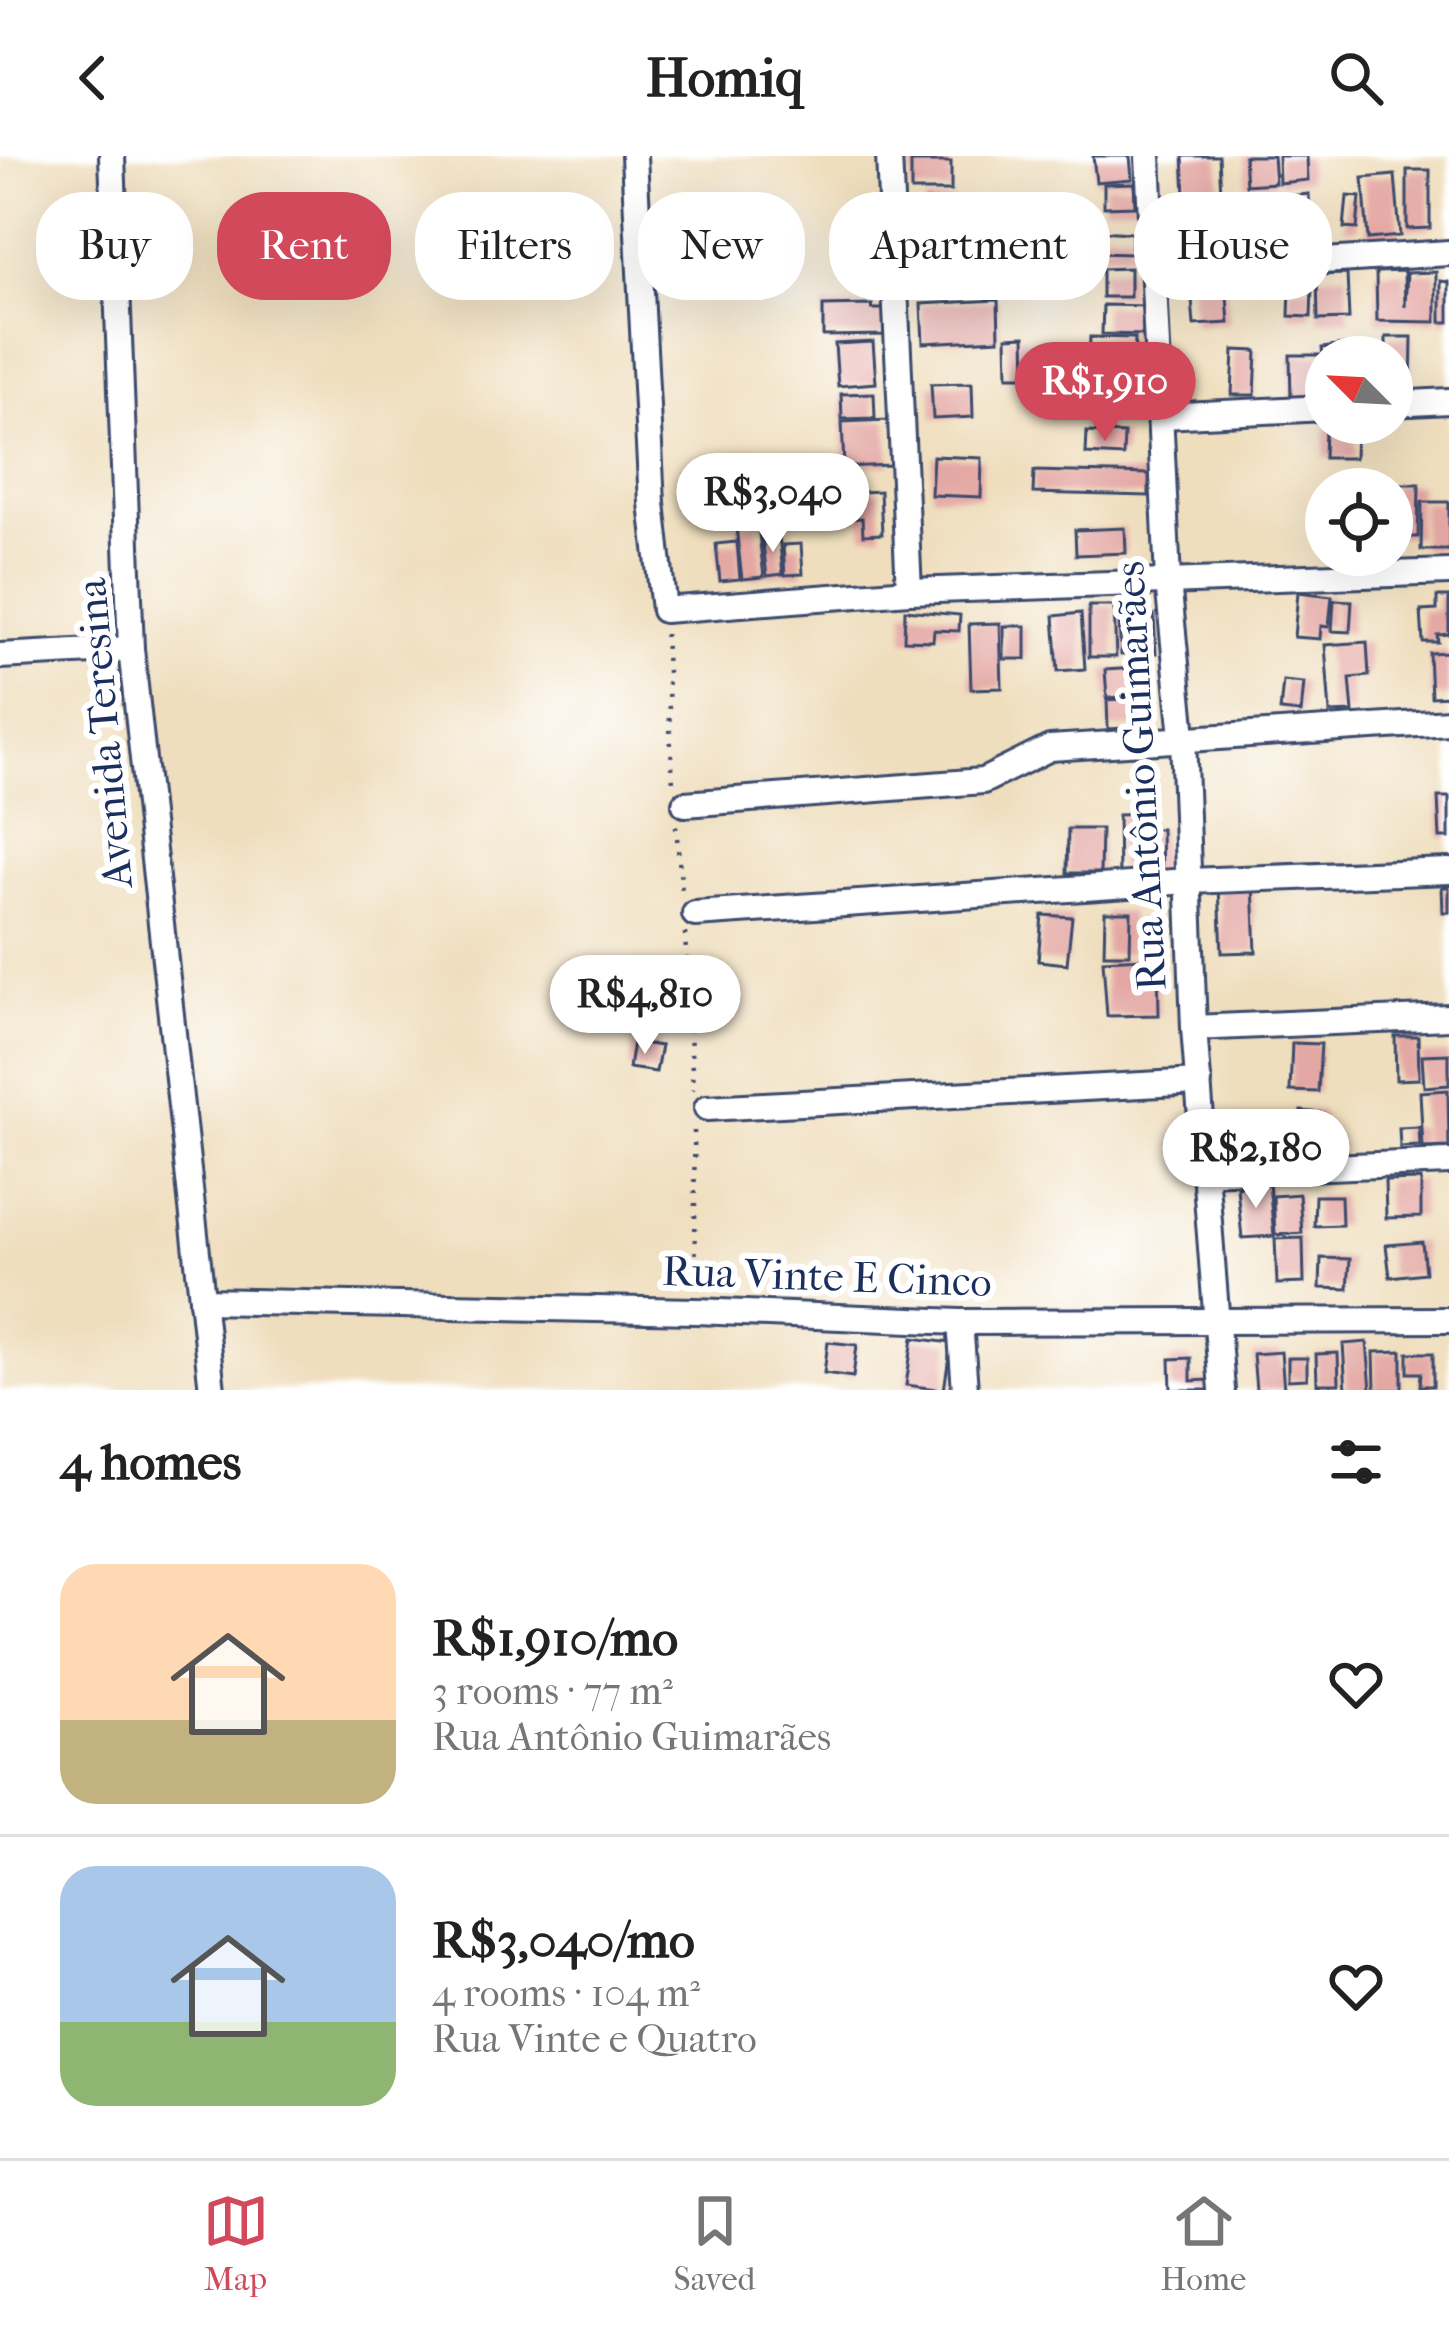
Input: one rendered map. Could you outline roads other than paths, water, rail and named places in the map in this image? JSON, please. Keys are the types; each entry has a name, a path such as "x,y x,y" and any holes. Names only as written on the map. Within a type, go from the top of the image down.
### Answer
{"street":[{"name":"Avenida Teresina","path":"112,156 131,649 212,1390"},
{"path":"634,156 652,503 664,610 909,591 1449,572"},
{"path":"889,156 909,591"},
{"name":"Rua Antônio Guimarães","path":"1148,156 1150,192"},
{"path":"1332,261 1449,253"},
{"name":"Rua Antônio Guimarães","path":"1155,300 1168,581 1183,737 1194,1028 1222,1390"},
{"path":"1413,403 1449,401"},
{"path":"1162,416 1305,409"},
{"path":"0,656 131,649"},
{"path":"678,804 982,781 1050,748 1449,722"},
{"path":"690,914 1189,881 1449,871"},
{"path":"1194,1028 1449,1017"},
{"path":"698,1114 1199,1082"},
{"path":"1207,1172 1449,1162"},
{"name":"Rua Vinte E Cinco","path":"202,1301 696,1311 961,1322 1449,1320"},
{"path":"961,1322 965,1390"}]}
